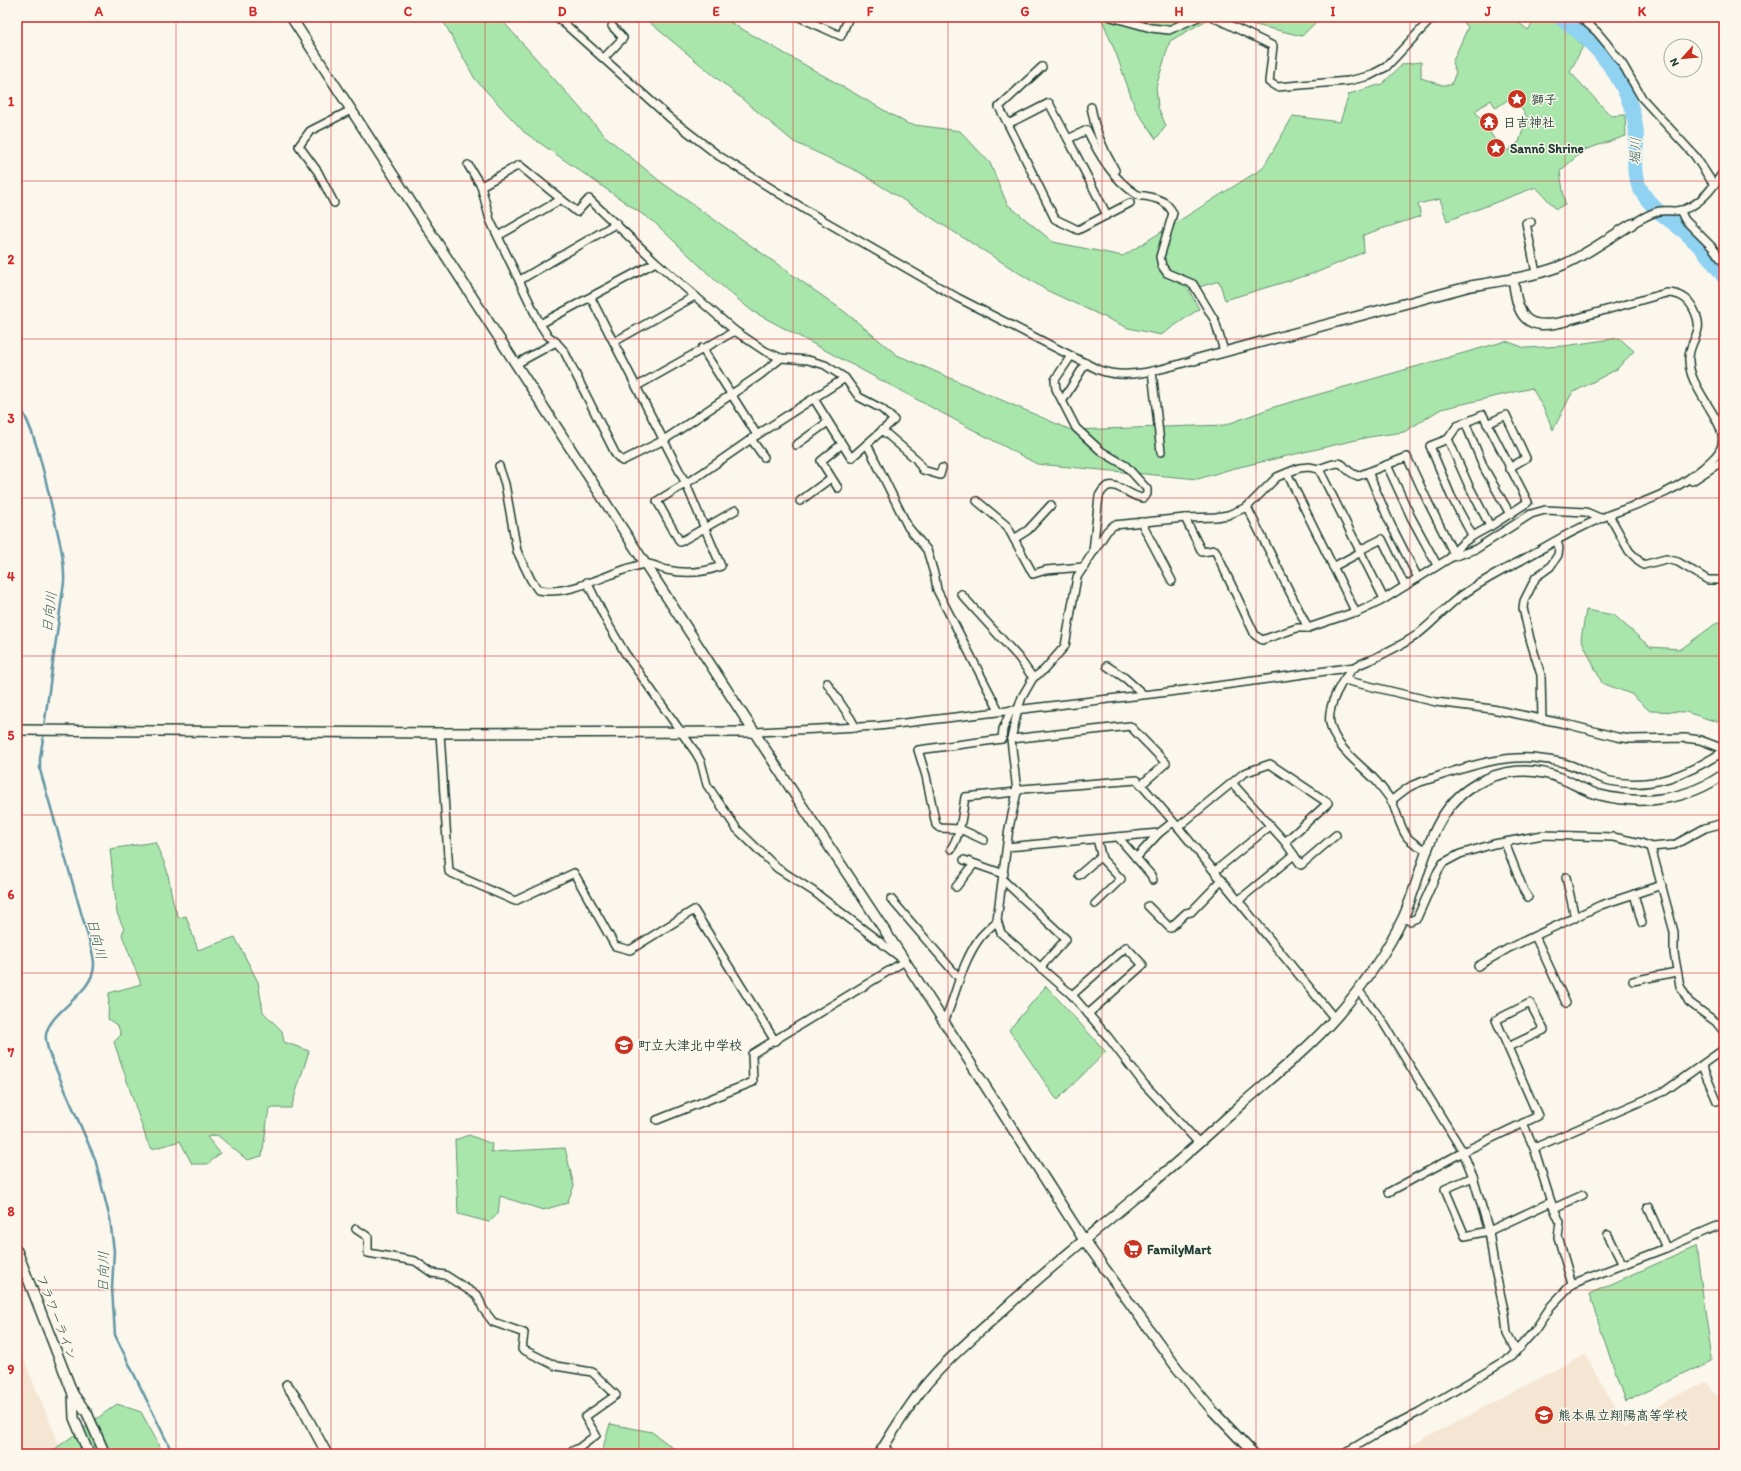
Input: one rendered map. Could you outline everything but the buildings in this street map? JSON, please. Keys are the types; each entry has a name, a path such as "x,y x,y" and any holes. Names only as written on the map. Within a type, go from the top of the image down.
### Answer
{"street":[{"path":"291,17 350,110 905,961 1084,1240 1177,1368 1213,1411 1254,1454"},
{"path":"558,17 671,119 719,156 809,212 958,298 1071,356 1110,374 1152,370 1194,360 1471,286 1536,273 1564,264 1650,214 1661,211 1680,210 1701,200 1724,171"},
{"path":"798,17 841,36 849,17"},
{"path":"1111,17 1151,28 1170,30 1198,17"},
{"path":"1213,17 1273,46 1269,82 1277,87 1341,82 1369,76 1386,66 1433,17"},
{"path":"1583,19 1592,17"},
{"path":"1583,19 1597,32 1623,65 1642,98 1696,156 1714,185"},
{"path":"604,58 623,38 612,26"},
{"path":"1042,67 999,107 1056,219 1078,230 1130,203"},
{"path":"1008,124 1049,103 1107,215"},
{"path":"1091,107 1094,125 1099,140 1121,180"},
{"path":"334,203 318,172 299,146 310,131 350,110"},
{"path":"1068,139 1087,130 1108,168 1121,180 1138,195 1157,198 1168,204 1174,213 1160,257 1162,266 1167,273 1194,284 1215,321 1224,351"},
{"path":"468,165 481,186 490,220 540,324 547,335 564,351 616,455 622,461 664,440 760,375 781,358"},
{"path":"481,186 518,166 577,212 589,199 617,223 656,262 735,331 765,351 781,358 808,360 825,365 845,378 859,396 882,409 894,420 851,458 814,400"},
{"path":"498,236 560,200"},
{"path":"1680,210 1685,220 1712,247 1724,264"},
{"path":"1531,222 1526,223 1536,273"},
{"path":"520,280 617,223"},
{"path":"540,324 656,262"},
{"path":"17,730 682,733 856,728 1355,667 1410,639 1456,599 1469,590 1557,540 1600,518 1647,502 1685,482 1718,453 1723,444 1722,433 1716,417 1699,392 1690,371 1688,359 1690,349 1698,330 1699,322 1686,299 1676,294 1666,293 1567,321 1548,325 1530,323 1522,316 1516,302 1513,278"},
{"path":"614,342 695,296"},
{"path":"499,466 505,484 517,551 535,587 538,590 548,591 587,582 646,563 667,570 692,572 706,572 720,566 686,484 637,386 590,298"},
{"path":"637,386 702,348 735,331"},
{"path":"516,364 556,342"},
{"path":"702,348 731,395 764,457"},
{"path":"1071,356 1055,380 1056,389 1076,428 1101,451 1126,466 1147,489 1147,494 1143,498 1137,498 1113,485 1108,485 1103,489 1099,496 1093,553"},
{"path":"1062,400 1086,363"},
{"path":"1152,370 1160,452"},
{"path":"736,510 680,542 657,501 686,484 754,437 814,400 845,378"},
{"path":"1185,518 1202,552 1215,550 1255,636 1262,640 1297,628 1308,628 1356,613 1384,599 1418,578 1452,555 1472,535 1490,526 1528,502 1482,415 1457,426 1448,439 1430,446 1451,496 1472,535"},
{"path":"1487,424 1506,415 1526,458 1509,468"},
{"path":"796,445 828,422"},
{"path":"1465,422 1484,468 1510,514"},
{"path":"882,430 916,459 923,470 940,475"},
{"path":"1448,439 1468,484 1490,526"},
{"path":"838,488 820,461 842,444"},
{"path":"867,444 908,527 927,550 935,577 937,590 999,711"},
{"path":"984,840 960,829 940,828 936,825 926,776 918,750 1002,739 1003,729 1033,678 1044,670 1065,646 1077,577 1106,531 1114,525 1185,518 1216,518 1247,507 1277,477 1299,468 1309,467 1320,469 1337,462 1343,464 1352,474 1358,476 1408,457 1452,555"},
{"path":"1685,482 1693,481 1724,460"},
{"path":"1387,465 1411,516 1437,565"},
{"path":"1320,469 1384,599"},
{"path":"1368,472 1390,523 1418,578"},
{"path":"1287,473 1356,613"},
{"path":"800,501 831,478"},
{"path":"978,501 1007,526 1034,574 1046,570 1084,567"},
{"path":"1014,539 1028,530 1051,505"},
{"path":"1247,507 1308,628"},
{"path":"1452,555 1476,548 1526,517 1545,510 1586,512 1600,518"},
{"path":"1609,515 1629,551 1643,565 1666,559 1678,562 1708,580 1724,580"},
{"path":"1141,522 1172,581"},
{"path":"1333,567 1382,539 1405,586"},
{"path":"1542,720 1541,675 1530,639 1523,608 1524,601 1536,578 1550,567 1558,555 1559,548 1557,540"},
{"path":"587,582 608,624 625,653 696,753 701,762 707,785 738,829 777,868 813,891 905,961"},
{"path":"961,594 1019,658 1033,678"},
{"path":"1107,666 1125,678 1143,694"},
{"path":"1355,667 1344,680 1331,705 1330,722 1334,734 1340,746 1371,775 1391,801 1406,836 1413,843 1428,851"},
{"path":"1344,680 1436,702 1492,709 1566,724 1617,737 1631,739 1685,738 1700,740 1724,750 1706,764 1687,773 1654,783 1609,781 1572,765 1538,758 1487,762 1462,768 1410,786 1391,801"},
{"path":"827,683 852,719 856,728"},
{"path":"1014,709 1010,739 1017,792 1009,828 997,921 1001,933 1072,996 1144,1084 1199,1143"},
{"path":"1010,739 1130,726 1166,763 1141,784"},
{"path":"440,733 449,872 515,901 574,873 615,946 630,950 694,910 775,1041"},
{"path":"1136,858 1159,833 1176,824 1244,774 1270,764 1328,803 1285,842"},
{"path":"891,1454 882,1450 909,1406 930,1379 1017,1297 1199,1143 1281,1070 1335,1019 1358,990 1389,943 1403,918 1437,825 1454,800 1475,784 1503,773 1524,771 1548,774 1598,795 1630,800 1660,800 1681,795 1700,788 1724,774"},
{"path":"951,849 957,840 960,829 965,797 1017,792 1022,789 1137,780 1215,871 1335,1019"},
{"path":"1232,784 1285,842 1301,865 1336,835"},
{"path":"1403,918 1410,921 1417,918 1438,870 1443,863 1460,854 1494,844 1543,835 1613,837 1641,842 1651,847 1674,844 1705,828 1724,823"},
{"path":"1215,871 1270,826"},
{"path":"1007,847 1159,833"},
{"path":"1118,837 1152,875 1153,880"},
{"path":"1095,904 1121,879 1102,859 1097,839"},
{"path":"1505,843 1524,891 1528,897"},
{"path":"1651,847 1674,932 1676,972 1680,986 1689,1002 1716,1022 1724,1032"},
{"path":"1239,900 1294,855"},
{"path":"1079,875 1101,856"},
{"path":"964,860 1003,877 1066,939 1040,968"},
{"path":"956,887 974,864"},
{"path":"1566,876 1575,918"},
{"path":"1148,906 1170,928 1186,913 1191,912 1222,880"},
{"path":"1478,966 1509,948 1602,905 1662,885"},
{"path":"1634,894 1642,923"},
{"path":"891,899 959,978"},
{"path":"944,1022 954,1001 959,978 980,938 997,921"},
{"path":"1535,936 1566,1003"},
{"path":"1072,996 1126,946 1143,966 1088,1014"},
{"path":"657,1120 753,1082 752,1054 905,961"},
{"path":"1633,981 1676,972"},
{"path":"1358,990 1381,1019 1463,1152 1473,1177 1489,1231 1494,1266 1505,1314 1507,1334 1516,1351"},
{"path":"1389,1192 1463,1152 1538,1116 1496,1020 1530,1003 1544,1030 1508,1047"},
{"path":"1534,1148 1665,1091 1724,1049"},
{"path":"1702,1066 1717,1101"},
{"path":"1523,1123 1534,1148 1552,1205 1560,1222 1558,1237 1572,1284"},
{"path":"1473,1177 1445,1189 1465,1236 1489,1231 1552,1205 1583,1195"},
{"path":"1648,1207 1666,1248"},
{"path":"1343,1454 1380,1432 1419,1412 1510,1358 1535,1330 1551,1306 1572,1284 1666,1248 1724,1223"},
{"path":"356,1229 368,1237 368,1253 415,1261 432,1273 445,1275 478,1296 483,1309 493,1322 524,1333 522,1349 556,1366 592,1372 616,1395 585,1417 596,1435 579,1448 566,1454"},
{"path":"1608,1235 1623,1265"},
{"name":"フラワーライン","path":"17,1250 73,1394 87,1413 105,1454"},
{"path":"287,1385 300,1404 327,1454"},
{"name":"フラワーライン","path":"73,1394 74,1418 90,1454"}],"shaded area":[{"path":"17,1343 63,1454 17,1454"},
{"name":"熊本県立翔陽高等学校","path":"1586,1354 1624,1426 1705,1381 1724,1403 1724,1454 1395,1454"}],"green space":[{"path":"441,17 499,17 605,136 661,182 845,312 897,355 1071,430 1225,425 1274,407 1506,341 1525,348 1564,346 1619,338 1634,351 1617,369 1572,393 1553,430 1544,409 1532,388 1441,409 1404,432 1369,437 1231,469 1198,479 1037,464 752,311 716,281 655,223 524,132 475,79"},
{"path":"643,17 721,17 908,124 960,131 990,163 1007,204 1053,242 1123,256 1263,168 1293,116 1340,122 1349,94 1382,84 1403,64 1421,62 1421,78 1442,85 1451,85 1456,72 1452,63 1468,27 1459,17 1512,17 1528,30 1537,17 1550,20 1562,27 1583,46 1570,72 1611,116 1625,115 1626,136 1584,150 1560,171 1565,204 1556,209 1536,187 1447,221 1440,199 1418,204 1421,216 1363,235 1364,252 1318,272 1225,300 1219,281 1189,290 1199,309 1161,335 1128,328 1046,290 859,172 794,142","holes":["1513,96 1527,117 1519,142 1504,153 1475,111 1491,100 1496,108"]},
{"path":"1101,17 1212,17 1170,41 1156,87 1158,107 1166,126 1156,139 1135,108 1117,56"},
{"path":"1222,17 1321,17 1302,36"},
{"path":"1586,610 1614,615 1650,647 1681,649 1718,622 1724,622 1724,717 1717,722 1686,712 1650,711 1631,694 1602,683 1581,639"},
{"path":"155,842 167,871 173,902 177,913 179,918 186,916 198,950 235,937 258,982 263,1012 282,1031 284,1042 309,1051 291,1108 269,1108 262,1156 247,1160 217,1135 207,1137 220,1153 208,1164 192,1164 180,1141 152,1149 147,1141 114,1042 121,1035 118,1026 108,1019 109,993 141,984 122,935 124,929 117,913 110,849"},
{"path":"1046,986 1106,1052 1057,1100 1009,1030"},
{"path":"469,1135 492,1144 491,1152 565,1148 574,1186 567,1203 543,1210 500,1196 498,1214 489,1222 458,1214 455,1140"},
{"path":"1696,1246 1712,1360 1625,1402 1589,1294"},
{"path":"117,1404 141,1412 164,1454 48,1454"},
{"path":"610,1424 652,1432 681,1454 601,1454"}],"waterway":[{"name":"堀川","path":"1559,17 1573,27 1598,51 1610,65 1627,96 1633,112 1636,129 1637,138 1635,168 1638,183 1642,192 1651,204 1697,243 1724,277"},
{"name":"日向川","path":"17,401 30,427 39,455 59,538 64,573 44,727"},
{"name":"日向川","path":"44,732 40,758 40,770 89,940 94,964 92,974 87,984 80,993 54,1018 46,1035 46,1042 49,1053 95,1159 110,1219 114,1251 112,1288 115,1335 173,1454"}],"place":[{"name":"獅子","path":"1517,99"},
{"name":"日吉神社","path":"1489,122"},
{"name":"Sannō Shrine","path":"1496,148"},
{"name":"町立大津北中学校","path":"624,1045"},
{"name":"FamilyMart","path":"1133,1249"},
{"name":"熊本県立翔陽高等学校","path":"1544,1415"}]}
